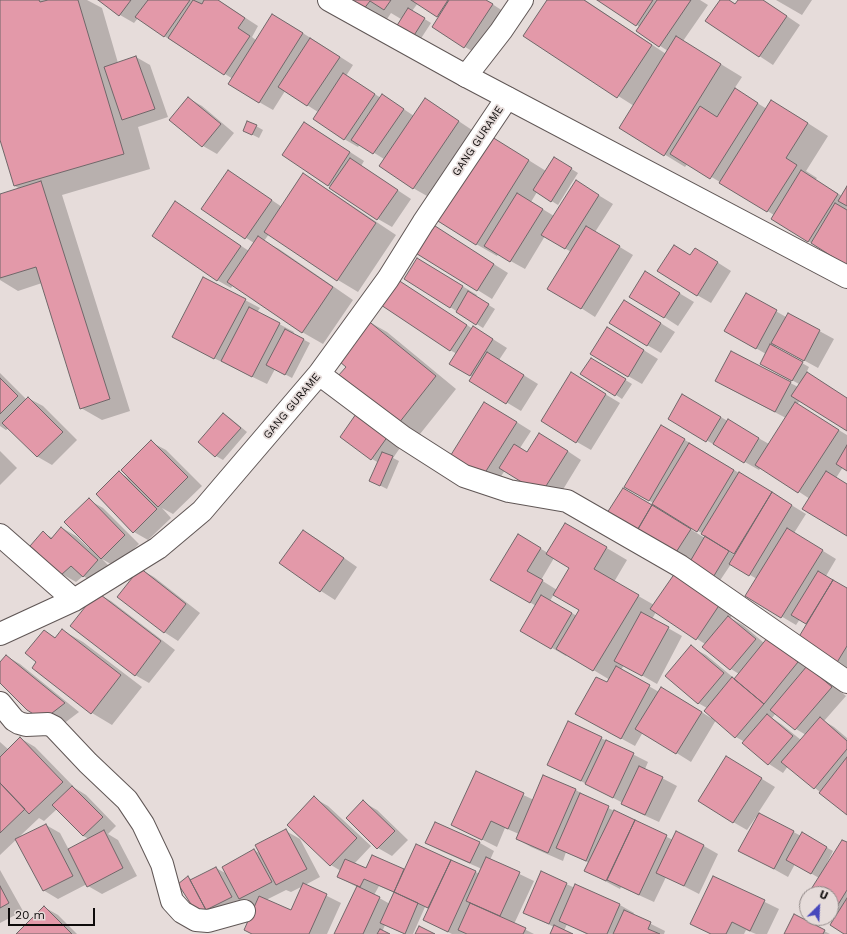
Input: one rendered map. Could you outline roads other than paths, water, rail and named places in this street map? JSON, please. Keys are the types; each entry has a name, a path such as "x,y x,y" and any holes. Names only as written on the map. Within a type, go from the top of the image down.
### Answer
{"street":[{"path":"329,0 507,98 847,277"},
{"path":"466,76 501,31 522,0"},
{"name":"GANG GURAME","path":"0,634 74,600 158,548 202,511 319,374 388,279 423,223 507,98"},
{"path":"319,374 402,437 464,476 509,491 567,501 574,504 680,566 808,656 843,672"},
{"path":"0,535 74,600"},
{"path":"0,704 19,724 48,724 54,727 88,763 127,800 143,824 162,864 172,902 182,912 196,920 208,921 244,911"}]}
